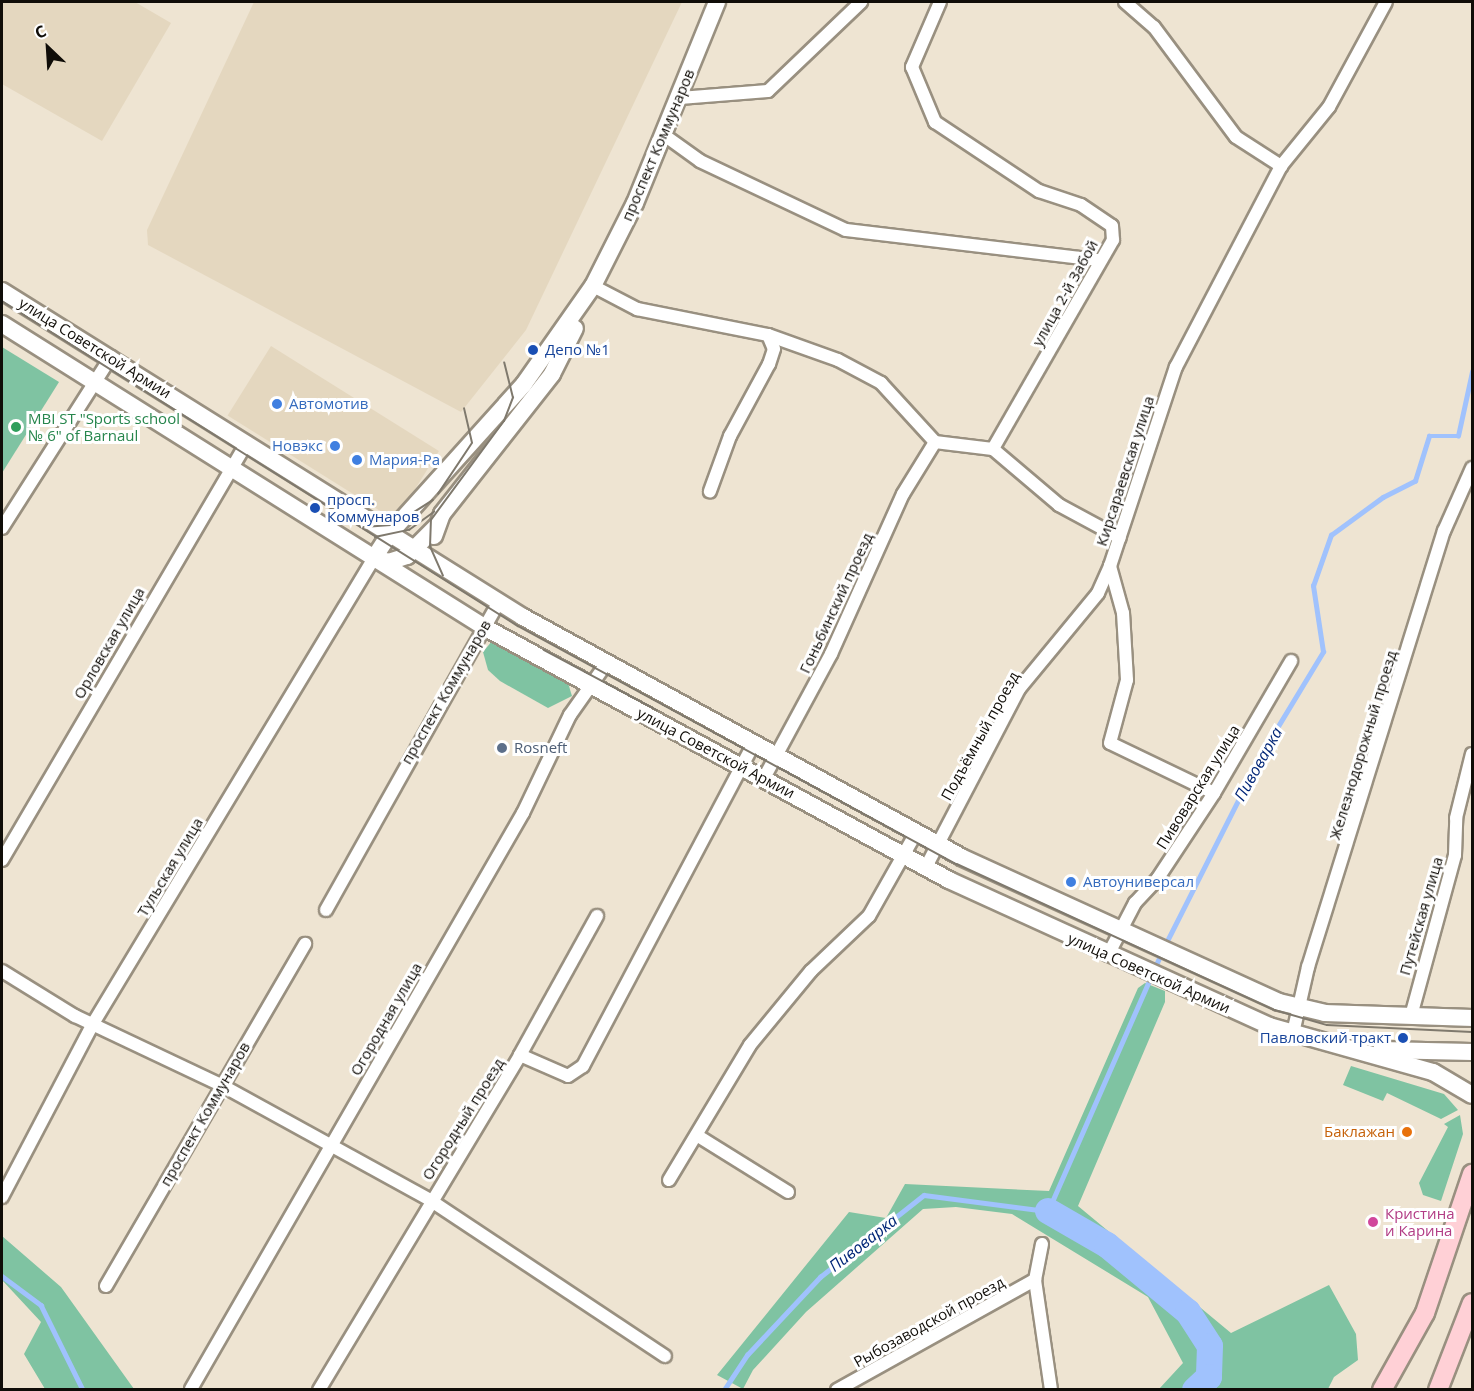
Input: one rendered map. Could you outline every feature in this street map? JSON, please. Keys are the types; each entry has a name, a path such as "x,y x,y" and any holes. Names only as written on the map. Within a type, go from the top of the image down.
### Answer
{"main road":[{"name":"проспект Коммунаров","path":"417,550 552,374 681,98 717,2"},
{"name":"проспект Коммунаров","path":"374,558 390,533 524,384 593,286"},
{"name":"улица Советской Армии","path":"2,291 111,357 499,602 938,844 1126,935 1299,1008 1411,1017 1473,1018"},
{"name":"улица Советской Армии","path":"2,324 484,627 926,867 1172,984 1293,1033 1454,1080 1473,1095"},
{"path":"436,527 435,550 451,571"},
{"path":"374,558 398,561 417,550"},
{"path":"1353,1049 1473,1052"},
{"path":"1382,1389 1425,1312 1473,1174"},
{"path":"1438,1389 1473,1304"}],"street":[{"path":"681,98 768,92 861,2"},
{"name":"улица 2-й Забой","path":"940,2 912,67 936,122 1039,191 1105,216 1113,240 1099,260 993,449"},
{"path":"1125,2 1154,27 1236,137 1281,166"},
{"name":"Кирсараевская улица","path":"1214,793 1110,743 1127,680 1123,613 1110,566 1176,367 1281,166 1329,107 1386,2"},
{"path":"664,135 700,161 846,230 1099,260"},
{"path":"593,286 637,309 768,335 838,360 881,383 935,442 993,449 1059,505 1120,538"},
{"path":"710,491 730,436 769,364 774,349 768,335"},
{"path":"2,528 111,357"},
{"name":"Гоньбинский проезд","path":"764,778 831,654 903,494 935,442"},
{"name":"Орловская улица","path":"2,860 247,443"},
{"name":"Железнодорожный проезд","path":"1293,1033 1440,542 1473,468"},
{"name":"Тульская улица","path":"2,1197 94,1022 374,558"},
{"name":"Подъёмный проезд","path":"926,867 1019,689 1098,592 1110,566"},
{"name":"проспект Коммунаров","path":"326,910 499,602"},
{"name":"Пивоварская улица","path":"1115,958 1126,935 1214,793 1291,661"},
{"name":"Огородная улица","path":"191,1389 523,813 570,715 593,687 606,663"},
{"name":"Огородный проезд","path":"319,1389 430,1200 520,1055 568,1076 583,1066 754,743"},
{"name":"Путейская улица","path":"1411,1017 1455,855 1456,818 1473,754"},
{"path":"669,1180 698,1136 750,1045 811,970 869,916 916,833"},
{"path":"520,1055 597,916"},
{"name":"проспект Коммунаров","path":"106,1286 305,944"},
{"path":"2,971 94,1022 333,1144 430,1200 666,1356"},
{"path":"698,1136 788,1192"},
{"path":"1042,1244 1035,1280 1052,1389"},
{"name":"Рыбозаводской проезд","path":"837,1389 1035,1280"}],"shaded area":[{"path":"2,2 135,2 171,23 102,141 2,84"},
{"path":"254,2 682,2 526,330 461,412 148,245 147,230"},
{"path":"271,346 439,451 395,520 228,416"}],"green space":[{"name":"MBI ST \"Sports school № 6\" of Barnaul","path":"2,347 59,382 2,473"},
{"path":"492,641 568,683 572,696 548,708 500,681 488,670 483,652"},
{"path":"1145,983 1165,991 1165,1002 1078,1206 1231,1333 1329,1285 1356,1334 1358,1360 1334,1377 1328,1389 1159,1389 1183,1363 1148,1297 1012,1214 956,1207 923,1209 806,1312 753,1370 743,1389 717,1375 849,1212 886,1218 905,1184 1049,1191 1138,988"},
{"path":"1351,1066 1444,1094 1458,1110 1441,1119 1387,1093 1383,1101 1343,1085"},
{"path":"1460,1115 1463,1134 1441,1201 1423,1195 1419,1183 1448,1127 1444,1124"},
{"path":"2,1236 61,1287 134,1389 45,1389 24,1354 41,1322 2,1280"}],"waterway":[{"name":"Пивоварка","path":"1165,945 1263,751 1323,652 1313,586 1331,535 1383,497 1415,481 1429,436 1458,436 1472,372"},
{"name":"Пивоварка","path":"724,1390 747,1355 820,1277 924,1195 1048,1211 1161,953"},
{"name":"Пивоварка","path":"1048,1211 1107,1245 1188,1312 1210,1346 1209,1377 1195,1390"},
{"name":"Пивоварка","path":"2,1276 41,1305 83,1390"}],"tram line":[{"path":"2,301 518,626 957,864 1275,1010 1327,1025 1472,1032"},
{"path":"443,576 430,547 431,520 504,421 513,398 504,363"},
{"path":"438,494 472,443 464,409"},
{"path":"364,527 394,525 433,500"},
{"path":"375,537 409,530 434,512"},
{"path":"544,650 657,710"}],"place":[{"name":"Депо №1","path":"533,350"},
{"name":"Автомотив","path":"277,404"},
{"name":"MBI ST \"Sports school № 6\" of Barnaul","path":"16,427"},
{"name":"Новэкс","path":"335,446"},
{"name":"Мария-Ра","path":"357,460"},
{"name":"просп. Коммунаров","path":"315,508"},
{"name":"Rosneft","path":"502,748"},
{"name":"Автоуниверсал","path":"1071,882"},
{"name":"Павловский тракт","path":"1403,1038"},
{"name":"Баклажан","path":"1407,1132"},
{"name":"Кристина и Карина","path":"1373,1222"}]}
